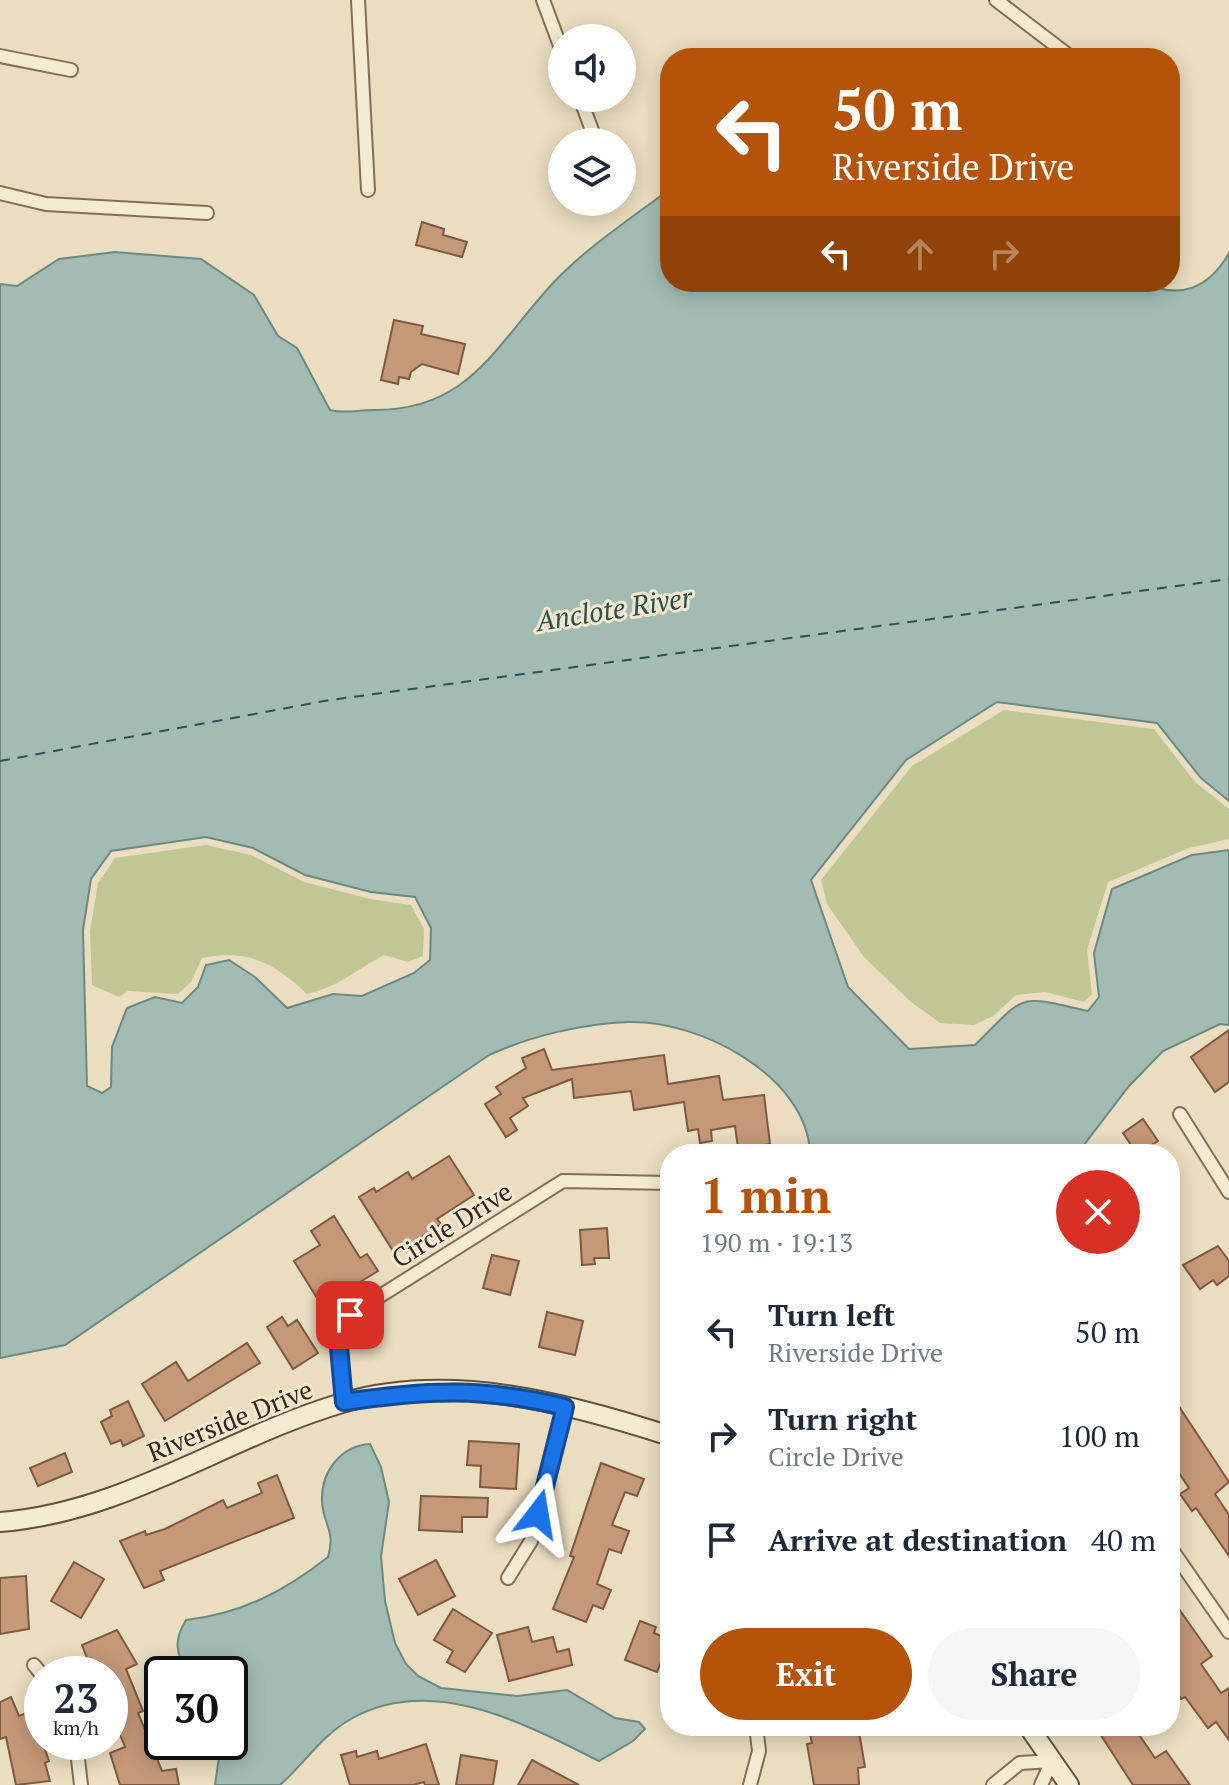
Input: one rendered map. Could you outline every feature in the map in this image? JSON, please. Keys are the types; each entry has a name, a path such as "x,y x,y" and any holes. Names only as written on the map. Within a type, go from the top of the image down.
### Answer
{"street":[{"path":"358,0 368,190"},
{"path":"543,0 552,24"},
{"path":"996,0 1059,48"},
{"path":"0,56 71,70"},
{"path":"0,193 46,204 207,213"},
{"path":"1180,1114 1229,1192"},
{"name":"Circle Drive","path":"344,1402 338,1336 350,1315 563,1181 660,1183"},
{"name":"Riverside Drive","path":"0,1522 37,1520 100,1502 344,1402 463,1389 517,1395 660,1433"},
{"path":"508,1578 531,1541 565,1407"},
{"path":"1180,1561 1229,1632"},
{"path":"750,1785 759,1751 757,1736"},
{"path":"1035,1736 1069,1785"},
{"path":"78,1760 81,1785"},
{"path":"993,1785 1020,1763 1052,1761"},
{"path":"1041,1785 1052,1761"}],"green space":[{"path":"1004,710 1154,729 1195,782 1229,809 1229,839 1189,848 1108,882 1087,950 1092,994 1084,1002 1045,992 1016,995 993,1016 974,1025 940,1023 911,1002 864,957 827,904 821,880 912,766"},
{"path":"206,845 251,855 304,882 370,899 411,905 424,929 423,956 408,962 384,955 339,982 307,994 271,966 232,955 202,958 191,982 178,994 128,991 119,997 92,985 90,931 98,883 115,858"}],"water":[{"name":"Anclote River","path":"660,196 660,292 1180,292 1213,275 1229,253 1229,801 1201,778 1157,723 997,702 906,760 811,880 848,987 909,1049 975,1045 1014,1007 1024,1002 1047,1002 1088,1011 1099,997 1094,953 1112,889 1192,855 1229,850 1229,1025 1220,1024 1163,1051 1129,1086 1085,1144 808,1144 804,1126 791,1100 770,1077 716,1042 685,1030 627,1022 574,1028 539,1037 489,1055 65,1345 0,1358 0,284 17,286 59,259 115,252 201,259 254,295 278,336 297,348 330,410 346,412 406,407 434,399 457,387 478,370 567,269","holes":["206,837 253,848 305,875 371,892 415,897 431,928 430,960 414,973 362,996 333,994 287,1008 255,977 229,960 206,965 198,987 182,1003 155,997 127,1008 112,1047 111,1087 102,1093 87,1086 83,930 91,879 111,851"]},
{"path":"370,1444 381,1467 389,1502 381,1556 385,1601 395,1643 406,1664 418,1676 441,1688 517,1696 567,1690 615,1718 639,1722 645,1729 633,1741 599,1761 509,1719 446,1702 414,1701 382,1706 351,1719 322,1742 280,1785 215,1785 219,1760 248,1760 248,1656 180,1656 179,1634 186,1620 225,1612 262,1599 328,1557 331,1540 322,1501 325,1480 342,1455"}],"building":[{"path":"422,222 444,229 443,235 467,242 462,257 416,245"},
{"path":"394,320 423,326 421,334 465,344 458,374 422,364 411,372 409,379 399,377 398,384 381,380"},
{"path":"1229,1030 1229,1082 1215,1092 1191,1057"},
{"path":"544,1049 552,1070 664,1055 668,1084 719,1076 723,1100 764,1095 770,1144 737,1144 735,1126 711,1130 712,1141 700,1143 698,1129 688,1131 684,1102 634,1110 631,1091 574,1098 572,1079 523,1098 528,1106 510,1118 517,1130 506,1137 485,1104 501,1094 496,1087 526,1068 522,1058"},
{"path":"1143,1119 1158,1141 1153,1144 1130,1144 1123,1133"},
{"path":"449,1156 474,1195 437,1219 441,1224 395,1254 359,1197 374,1188 376,1192 408,1172 412,1179"},
{"path":"334,1216 360,1258 367,1254 378,1271 334,1298 337,1304 325,1311 294,1261 320,1245 311,1231"},
{"path":"607,1228 609,1258 594,1258 595,1264 582,1265 580,1230"},
{"path":"1218,1246 1229,1261 1229,1276 1217,1285 1213,1280 1200,1289 1183,1265"},
{"path":"492,1255 519,1261 510,1295 483,1288"},
{"path":"547,1312 583,1321 575,1355 539,1347"},
{"path":"282,1317 288,1326 297,1320 318,1353 293,1369 267,1327"},
{"path":"247,1343 260,1363 165,1421 142,1384 176,1362 188,1381"},
{"path":"128,1401 144,1436 123,1446 121,1440 111,1444 101,1422 112,1416 110,1410"},
{"path":"1180,1408 1229,1482 1215,1494 1229,1515 1229,1556 1196,1508 1192,1511 1180,1494 1189,1488 1180,1475"},
{"path":"469,1441 519,1444 516,1489 480,1487 481,1466 467,1465"},
{"path":"65,1453 72,1472 38,1486 30,1468"},
{"path":"601,1463 644,1479 637,1496 625,1492 612,1525 629,1531 621,1553 609,1549 597,1584 611,1590 603,1609 593,1605 586,1622 553,1609 574,1557 570,1556"},
{"path":"277,1475 294,1518 160,1571 164,1580 144,1588 120,1541 145,1531 146,1535 165,1529 223,1500 227,1508 262,1493 258,1483"},
{"path":"421,1496 488,1498 487,1517 462,1517 462,1532 419,1530"},
{"path":"436,1560 455,1596 418,1615 399,1579"},
{"path":"74,1562 104,1579 81,1618 51,1601"},
{"path":"26,1576 29,1629 0,1634 0,1578"},
{"path":"453,1609 492,1633 465,1672 447,1662 453,1651 434,1640"},
{"path":"1180,1610 1212,1656 1201,1664 1221,1693 1229,1688 1229,1740 1216,1722 1208,1728 1185,1697 1181,1699"},
{"path":"640,1621 656,1627 654,1633 660,1636 657,1672 625,1660"},
{"path":"528,1627 532,1642 553,1637 557,1652 569,1649 572,1665 509,1681 497,1635"},
{"path":"117,1630 137,1664 128,1668 128,1656 86,1656 82,1645"},
{"path":"128,1674 143,1711 138,1713 144,1728 144,1760 157,1760 162,1771 176,1769 179,1785 120,1785 112,1760 128,1760"},
{"path":"11,1697 19,1716 24,1714 24,1760 49,1760 45,1763 50,1781 16,1785 6,1737 0,1739 0,1702"},
{"path":"810,1736 860,1736 865,1767 858,1768 859,1785 814,1785 807,1744 812,1743"},
{"path":"1101,1736 1140,1736 1155,1758 1166,1751 1190,1785 1133,1785"},
{"path":"426,1744 439,1785 425,1785 424,1782 413,1785 350,1785 341,1755 356,1751 357,1757 377,1751 379,1759"},
{"path":"461,1755 497,1761 493,1785 456,1785"},
{"path":"532,1760 579,1785 518,1785"}],"ferry route":[{"path":"0,761 330,700 1229,579"}],"route":[{"path":"350,1315 338,1336 344,1402 463,1389 517,1395 565,1407 538,1514"}]}
